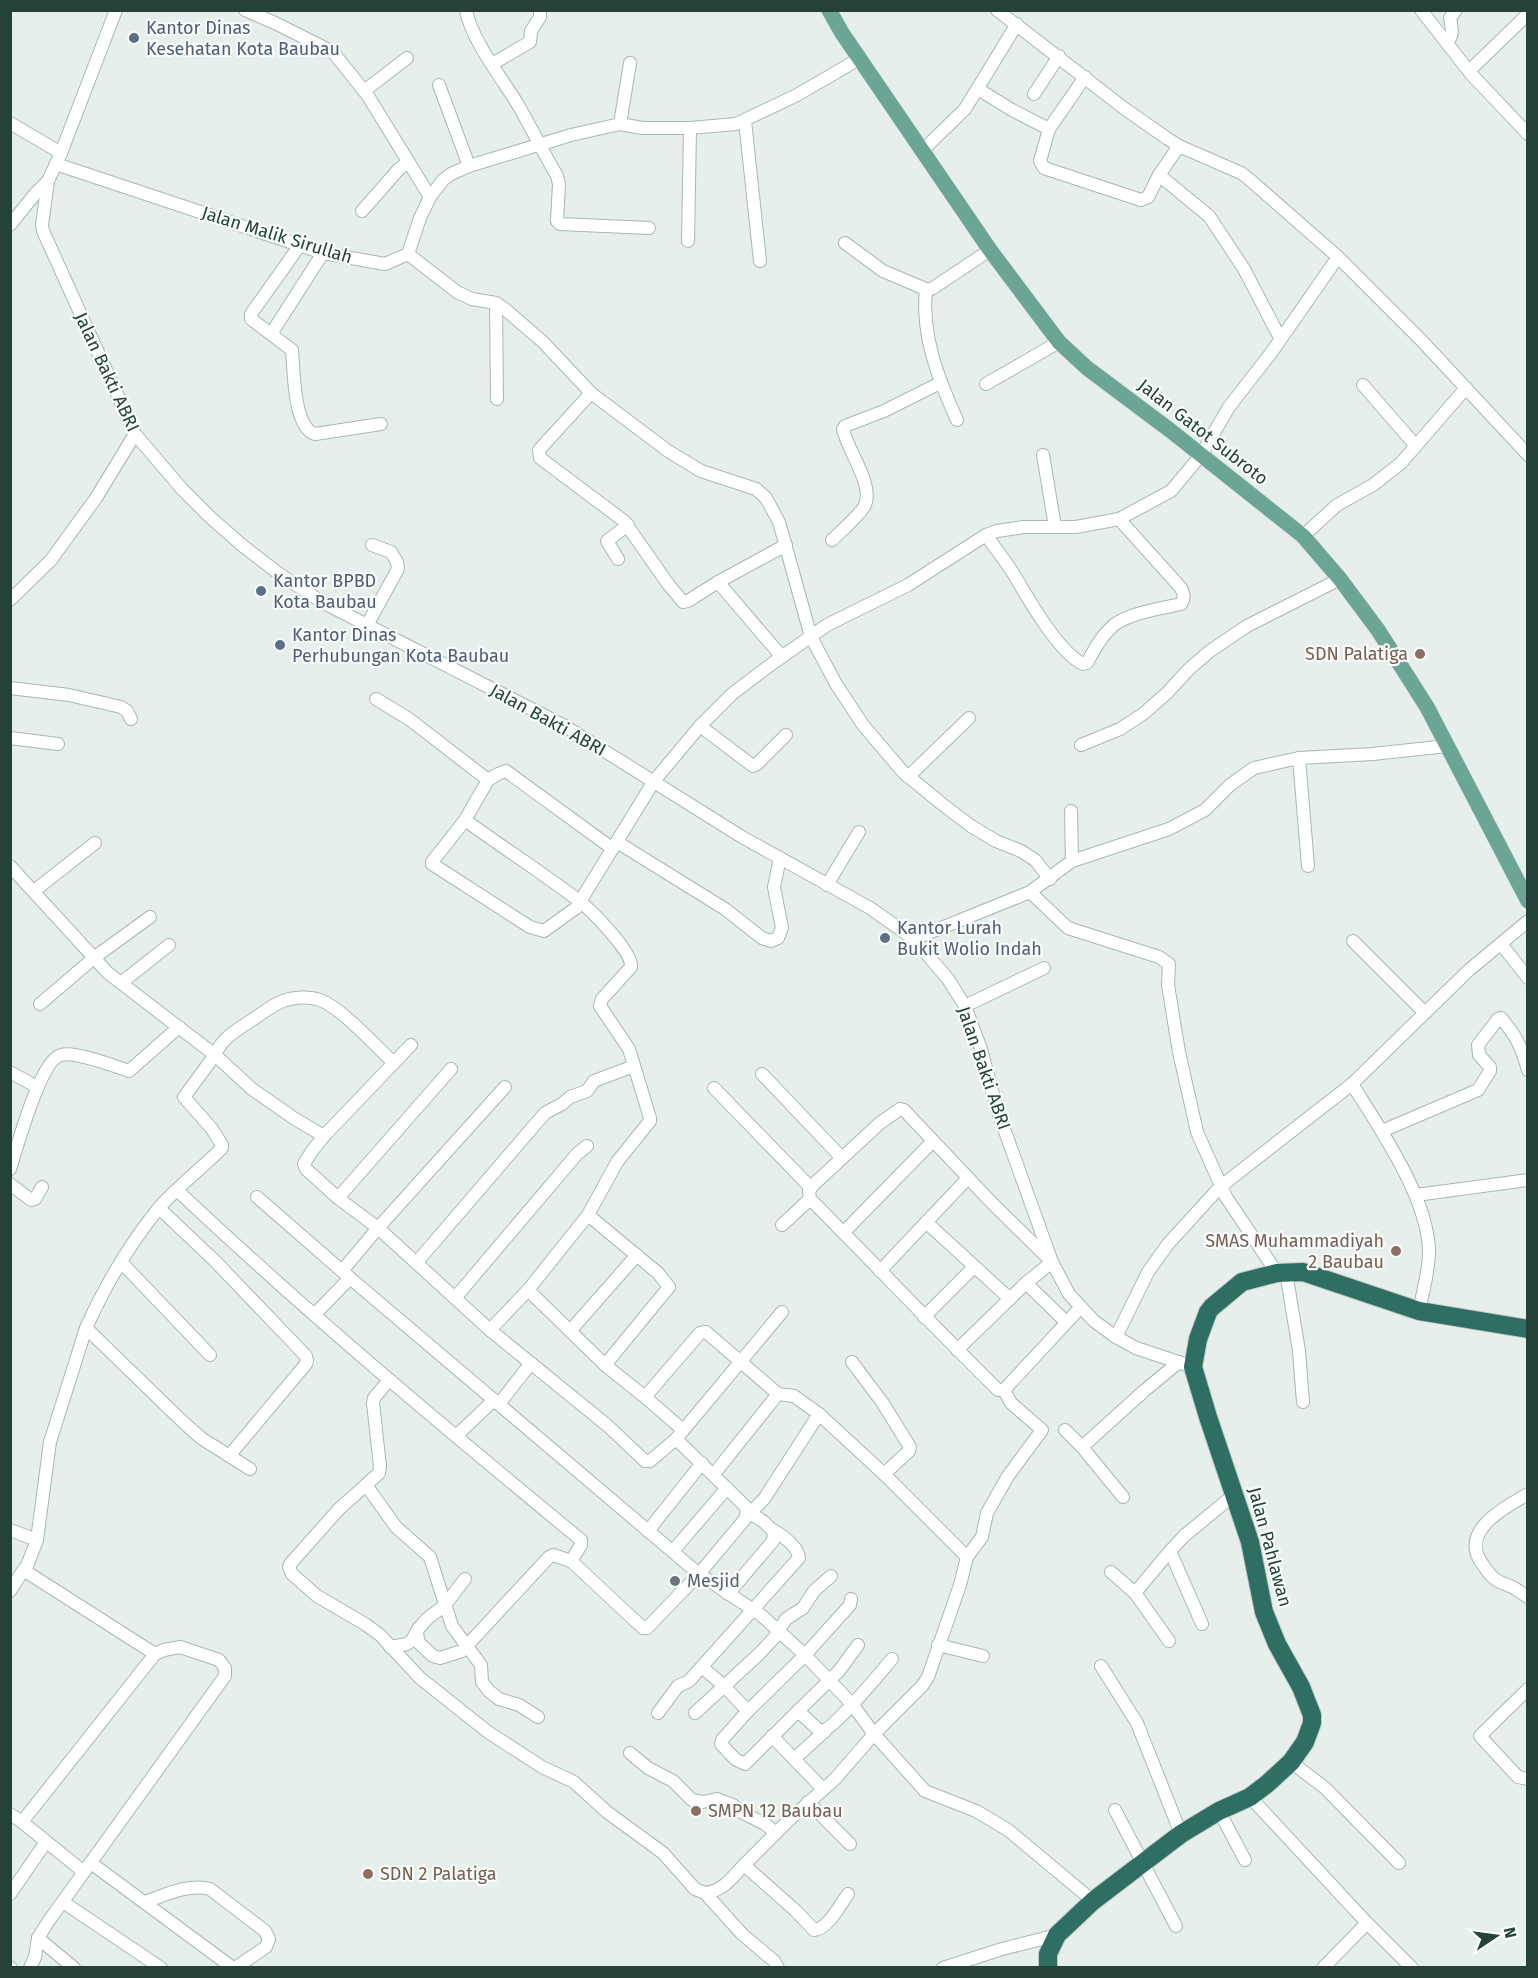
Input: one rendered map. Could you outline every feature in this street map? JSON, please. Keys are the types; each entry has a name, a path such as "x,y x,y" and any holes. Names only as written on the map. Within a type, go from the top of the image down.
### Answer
{"highway":[{"name":"Jalan Pahlawan","path":"1048,1968 1048,1954 1057,1935 1093,1901 1181,1834 1268,1785 1291,1762 1305,1742 1312,1723 1312,1715 1300,1687 1277,1644 1264,1612 1251,1547 1235,1494 1186,1364 1208,1312 1242,1282 1281,1272 1303,1272 1419,1311 1492,1325 1527,1329"}],"main road":[{"name":"Jalan Gatot Subroto","path":"829,10 859,59 990,250 1059,342 1087,368 1303,536 1340,579 1407,674 1527,901"}],"street":[{"name":"Jalan Bakti ABRI","path":"116,10 48,181 42,217 43,231 135,434 182,489 211,518 278,573 313,596 563,725 742,837 870,909 914,939 948,979 964,1006 981,1048 997,1109 1052,1262 1069,1294 1094,1321 1116,1337 1136,1348 1186,1364"},
{"path":"245,10 333,52 364,91 430,197"},
{"path":"466,10 478,40 557,176 559,184 557,221 560,224 649,228"},
{"path":"492,64 530,42 531,31 540,17 540,10"},
{"path":"1421,10 1469,71 1527,134"},
{"path":"1447,43 1453,31 1450,18 1456,10"},
{"path":"1001,12 1125,109 1179,146 1241,173 1321,240 1466,388 1527,455"},
{"path":"1469,71 1527,14"},
{"path":"922,151 965,109 1017,24"},
{"path":"1034,94 1059,56"},
{"path":"364,91 407,58"},
{"path":"859,59 797,95 745,121 730,125 690,128 642,128 620,124 539,144 450,174 430,197 408,254 468,298 496,303 543,342 591,393 668,451 701,471 756,489 770,503 786,544 811,637 836,684 863,726 908,777 971,826 996,841 1021,850 1035,860 1050,879"},
{"path":"620,124 630,63"},
{"path":"1085,77 1049,129 1040,161 1044,168 1141,200 1148,197 1159,175 1179,146"},
{"path":"439,85 469,166"},
{"path":"978,89 1049,129"},
{"path":"745,121 759,261"},
{"name":"Jalan Malik Sirullah","path":"10,123 59,158 323,253 385,264 408,254"},
{"path":"688,241 690,128"},
{"path":"362,211 408,162"},
{"path":"1159,175 1209,216 1244,269 1280,338"},
{"path":"10,225 48,181"},
{"path":"845,243 883,271 926,289 933,288 990,250"},
{"path":"300,245 250,315 251,319 292,350 295,390 306,429 315,434 381,424"},
{"path":"271,334 323,253"},
{"path":"780,858 774,887 782,928 778,938 771,941 762,938 725,909 615,845 508,771 488,780 465,820 432,864 530,927 544,931 572,911 580,902 615,845 654,781 700,726 732,694 782,657 838,619 908,585 986,535 1024,527 1084,526 1119,519 1171,491 1201,455 1229,407 1338,257"},
{"path":"926,289 924,308 927,335 940,383 957,420"},
{"path":"496,303 497,399"},
{"path":"986,384 1059,342"},
{"path":"832,540 865,507 867,495 843,429 845,426 884,411 940,383"},
{"path":"1363,384 1416,446"},
{"path":"1303,536 1337,505 1373,485 1401,463 1466,388"},
{"path":"591,393 539,450 540,458 628,525 668,585 683,602 786,544"},
{"path":"10,600 51,560 96,498 135,434"},
{"path":"1042,455 1055,527"},
{"path":"986,535 1039,615 1071,657 1083,664 1087,663 1103,637 1119,621 1181,604 1184,600 1181,588 1119,519"},
{"path":"618,559 607,541 628,525"},
{"path":"367,625 398,569 391,552 372,545"},
{"path":"1081,745 1120,729 1143,714 1210,651 1247,626 1340,579"},
{"path":"718,582 782,657"},
{"path":"10,688 69,695 121,707 131,718"},
{"path":"376,699 409,719 488,780"},
{"path":"908,777 969,718"},
{"path":"700,726 753,766 786,735"},
{"path":"10,738 58,744"},
{"path":"914,939 1030,892 1072,861 1169,829 1205,810 1230,785 1250,770 1299,758 1363,755 1447,746"},
{"path":"1299,758 1308,866"},
{"path":"1071,811 1072,861"},
{"path":"465,820 580,902 611,933 632,962 631,967 602,999 600,1006 627,1045 650,1121 617,1162 601,1195 588,1215 528,1290 490,1330"},
{"path":"827,885 859,832"},
{"path":"34,891 95,843"},
{"path":"10,866 108,973 215,1055 252,1089 324,1136"},
{"path":"1030,892 1068,928 1159,957 1169,964 1168,985 1179,1052 1197,1132 1220,1187 1281,1272 1299,1351 1303,1402"},
{"path":"40,1004 94,957 150,917"},
{"path":"1116,1337 1148,1272 1168,1244 1220,1187 1352,1084 1469,970 1527,921"},
{"path":"1353,941 1425,1013"},
{"path":"1502,944 1527,978"},
{"path":"121,983 169,945"},
{"path":"964,1006 1044,968"},
{"path":"10,1591 24,1569 37,1540 50,1442 86,1328 96,1305 121,1262 159,1208 222,1148 222,1144 212,1129 184,1097 215,1055 218,1047 229,1036 270,1007 291,999 302,998 319,1000 332,1007 394,1063"},
{"path":"1382,1131 1478,1090 1490,1071 1490,1067 1479,1055 1478,1045 1498,1019 1501,1018 1516,1036 1527,1070"},
{"path":"10,1168 37,1087 55,1057 69,1054 129,1071 179,1027"},
{"path":"411,1045 324,1136 304,1164 306,1169 417,1262 490,1330 608,1426 645,1461 650,1461 680,1434 782,1312"},
{"path":"417,1262 545,1113 570,1097 587,1091 594,1081 634,1066"},
{"path":"338,1198 451,1069"},
{"path":"10,1072 37,1087"},
{"path":"762,1074 842,1158"},
{"path":"1352,1084 1382,1131 1416,1195 1429,1250 1419,1311"},
{"path":"315,1314 346,1275 378,1228 505,1087"},
{"path":"714,1088 880,1271 998,1390 1004,1390 1080,1308"},
{"path":"782,1225 842,1158 880,1122 900,1109 904,1110 1052,1262 1026,1283 957,1350"},
{"path":"844,1232 933,1141"},
{"path":"454,1298 577,1154 587,1146"},
{"path":"880,1271 968,1178"},
{"path":"1416,1195 1527,1180"},
{"path":"10,1184 31,1200 35,1199 42,1187"},
{"path":"178,1191 251,1260 389,1380 580,1540 581,1545 571,1561"},
{"path":"257,1197 699,1574 754,1610 777,1630 830,1680 925,1791 976,1811 1008,1830 1093,1901"},
{"path":"159,1208 306,1356 306,1364 229,1456"},
{"path":"588,1215 658,1273 669,1287 605,1365"},
{"path":"926,1222 1010,1299"},
{"path":"570,1331 637,1256"},
{"path":"121,1262 210,1355"},
{"path":"924,1317 974,1267"},
{"path":"1026,1283 1066,1322"},
{"path":"528,1290 605,1365 645,1397 680,1434 702,1463 745,1506 747,1511 788,1541 798,1552 800,1558 689,1681 678,1686 658,1713"},
{"path":"86,1328 201,1438 250,1469"},
{"path":"645,1397 700,1333 706,1332 778,1394 794,1396 819,1414 884,1474 967,1557"},
{"path":"852,1362 882,1402 910,1447 909,1451 884,1474"},
{"path":"456,1436 496,1402 531,1363"},
{"path":"1082,1448 1144,1391 1186,1364"},
{"path":"389,1380 374,1398 373,1403 380,1473 339,1509 291,1563 289,1570 317,1596 365,1624 420,1678 488,1732 542,1767 574,1782 607,1812 663,1853 695,1889 705,1893 712,1893 724,1887 776,1833 840,1774 928,1677 960,1585 967,1557 982,1537 987,1514 1008,1476 1042,1430 1011,1403 1004,1390"},
{"path":"714,1474 778,1394"},
{"path":"747,1511 753,1510 764,1499 819,1414"},
{"path":"1065,1430 1123,1497"},
{"path":"648,1531 702,1463"},
{"path":"366,1485 396,1527 430,1557 452,1626 481,1665 483,1682 489,1691 499,1699 519,1705 538,1717"},
{"path":"673,1551 712,1503 728,1488"},
{"path":"1135,1593 1184,1536 1235,1494"},
{"path":"1527,1494 1496,1513 1484,1526 1477,1537 1475,1552 1492,1578 1527,1597"},
{"path":"418,1629 419,1643 433,1656 440,1658 462,1651 553,1555 571,1561 645,1629 699,1574 745,1519 747,1511"},
{"path":"10,1530 37,1540"},
{"path":"728,1594 773,1541 773,1530"},
{"path":"1170,1551 1202,1624"},
{"path":"24,1569 29,1575 155,1654"},
{"path":"1111,1572 1135,1593 1169,1641"},
{"path":"695,1713 759,1654 774,1638 786,1618 803,1608 820,1584 831,1576"},
{"path":"390,1647 407,1644 412,1640 418,1629 445,1605 465,1579"},
{"path":"851,1599 850,1605 805,1655 748,1711 721,1743 735,1759 745,1764 830,1680 858,1645"},
{"path":"938,1645 983,1656"},
{"path":"22,1822 155,1654 180,1647 219,1660 225,1668 225,1676 48,1922 38,1938 35,1957 30,1968"},
{"path":"794,1759 852,1704 892,1659"},
{"path":"1101,1666 1137,1723 1181,1834"},
{"path":"702,1667 748,1711"},
{"path":"1527,1689 1480,1736 1518,1777 1527,1779"},
{"path":"798,1711 822,1732 825,1731"},
{"path":"772,1736 823,1790"},
{"path":"630,1753 648,1768 673,1780 692,1800 703,1802 717,1799 733,1805 776,1833"},
{"path":"1291,1762 1324,1788 1399,1863"},
{"path":"1250,1797 1412,1968"},
{"path":"808,1802 850,1844"},
{"path":"1115,1810 1176,1926"},
{"path":"1219,1811 1245,1860"},
{"path":"10,1814 46,1842 145,1902 234,1968 266,1947 269,1939 265,1931 210,1889 201,1886 145,1902"},
{"path":"10,1894 46,1842"},
{"path":"744,1865 814,1930 819,1930 828,1922 848,1894"},
{"path":"705,1893 742,1934 774,1961 777,1968"},
{"path":"63,1902 161,1968"},
{"path":"1325,1967 1367,1923"},
{"path":"943,1968 1002,1949 1057,1935"},
{"path":"38,1938 74,1968"}],"place":[{"name":"Kantor Dinas Kesehatan Kota Baubau","path":"134,38"},
{"name":"Kantor BPBD Kota Baubau","path":"261,591"},
{"name":"Kantor Dinas Perhubungan Kota Baubau","path":"280,645"},
{"name":"SDN Palatiga","path":"1420,654"},
{"name":"Kantor Lurah Bukit Wolio Indah","path":"885,938"},
{"name":"SMAS Muhammadiyah 2 Baubau","path":"1396,1251"},
{"name":"Mesjid","path":"675,1581"},
{"name":"SMPN 12 Baubau","path":"696,1811"},
{"name":"SDN 2 Palatiga","path":"368,1874"}]}
